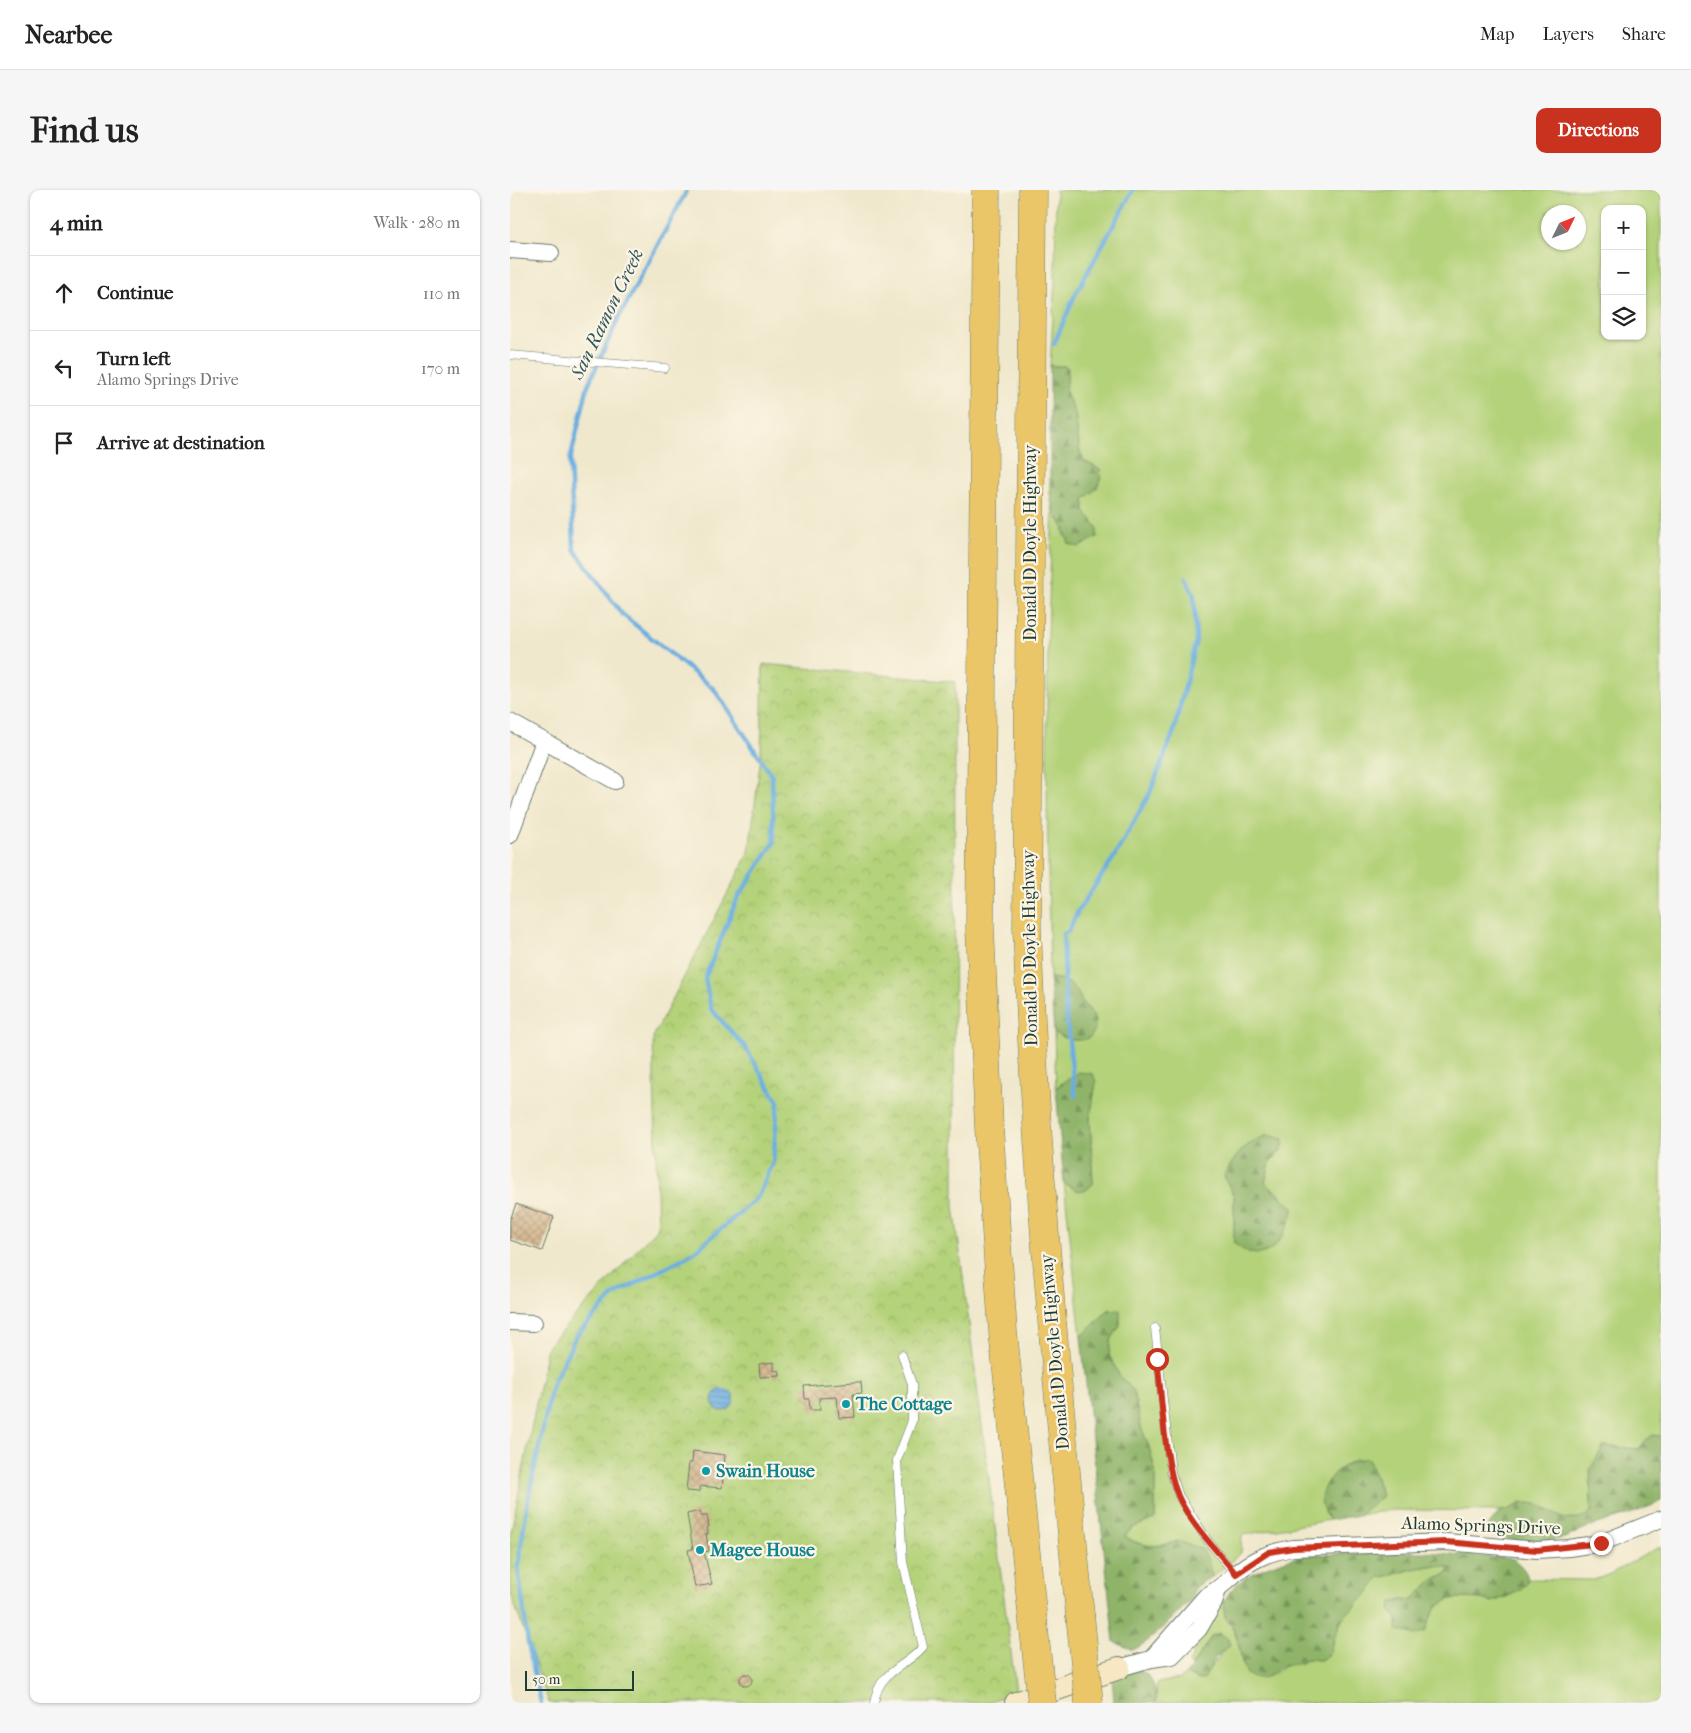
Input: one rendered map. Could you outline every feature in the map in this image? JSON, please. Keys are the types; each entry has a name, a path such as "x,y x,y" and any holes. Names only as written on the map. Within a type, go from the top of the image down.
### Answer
{"highway":[{"path":"986,190 981,968 989,1128 1003,1332 1042,1703"},
{"name":"Donald D Doyle Highway","path":"1033,190 1027,917 1030,1013 1036,1122 1052,1328 1090,1703"}],"street":[{"path":"510,250 551,253"},
{"path":"510,722 614,781"},
{"path":"510,835 544,741"},
{"path":"510,1322 534,1324"},
{"name":"Alamo Springs Drive","path":"1119,1668 1151,1659 1172,1656 1199,1629 1214,1603 1218,1590 1236,1574 1269,1552 1293,1548 1446,1542 1537,1550 1569,1548 1601,1543 1661,1519"},
{"path":"1016,1703 1119,1668"}],"lane":[{"path":"510,355 665,368"},
{"path":"1155,1328 1171,1472 1178,1496 1208,1541 1236,1574"},
{"path":"874,1703 879,1687 885,1678 923,1647 903,1562 897,1460 912,1421 912,1384 902,1355"}],"green space":[{"path":"1056,190 1661,190 1661,1436 1646,1439 1639,1449 1603,1446 1589,1482 1592,1496 1591,1513 1583,1517 1566,1519 1557,1517 1522,1503 1507,1511 1392,1510 1359,1515 1382,1496 1374,1472 1356,1459 1333,1474 1330,1480 1326,1493 1324,1513 1330,1520 1242,1535 1241,1553 1212,1577 1208,1560 1178,1541 1151,1545 1138,1543 1125,1536 1132,1528 1155,1518 1155,1470 1141,1427 1133,1390 1119,1375 1109,1355 1111,1340 1120,1325 1093,1325 1081,1337 1064,1183 1076,1190 1093,1184 1090,1118 1096,1082 1070,1076 1056,1088 1054,1032 1064,1038 1078,1040 1093,1032 1090,1010 1071,985 1059,979 1050,978 1047,687 1053,513 1063,526 1065,537 1097,527 1084,511 1084,499 1097,488 1102,476 1084,461 1080,452 1075,414 1066,392 1068,368 1064,366 1050,366 1055,281","holes":["1283,1148 1270,1163 1265,1183 1282,1196 1234,1243 1234,1196 1224,1176"]},
{"path":"1050,366 1064,366 1068,368 1066,392 1075,414 1080,452 1084,461 1100,469 1101,474 1099,483 1084,499 1084,511 1097,527 1097,537 1079,547 1069,544 1063,526 1053,513 1050,493"},
{"path":"763,664 955,682 954,1206 1016,1692 985,1703 549,1703 510,1591 510,1538 547,1347 658,1227 653,1037 749,852 761,756"},
{"path":"1050,978 1059,979 1074,987 1084,1005 1092,1014 1095,1021 1095,1030 1087,1039 1073,1040 1054,1032"},
{"path":"1079,1072 1093,1074 1096,1082 1090,1118 1093,1184 1085,1191 1076,1190 1064,1183 1056,1088"},
{"path":"1268,1135 1283,1139 1283,1148 1270,1163 1265,1183 1294,1208 1286,1230 1280,1239 1265,1252 1256,1254 1246,1251 1234,1243 1234,1196 1224,1176 1242,1150"},
{"path":"1120,1309 1120,1325 1111,1340 1109,1355 1119,1375 1133,1390 1141,1427 1155,1470 1155,1519 1132,1528 1125,1536 1133,1542 1148,1546 1160,1546 1178,1541 1202,1549 1208,1560 1212,1577 1197,1586 1190,1601 1163,1628 1133,1650 1114,1642 1081,1337 1108,1310"},
{"path":"1652,1435 1661,1436 1661,1501 1588,1527 1567,1537 1557,1539 1522,1541 1499,1537 1491,1534 1486,1529 1500,1511 1526,1503 1546,1508 1566,1519 1581,1517 1591,1512 1590,1470 1603,1446 1639,1449"},
{"path":"1368,1458 1382,1496 1359,1515 1330,1520 1323,1509 1321,1499 1323,1489 1329,1480 1346,1465"},
{"path":"1661,1546 1661,1703 1156,1703 1157,1683 1180,1679 1187,1674 1199,1680 1230,1645 1227,1638 1219,1633 1212,1636 1191,1666 1189,1663 1214,1610 1225,1600 1225,1617 1235,1633 1242,1663 1274,1674 1286,1665 1300,1664 1306,1659 1320,1660 1329,1655 1341,1623 1347,1614 1372,1589 1378,1578 1426,1567 1435,1566 1451,1569 1442,1577 1434,1579 1413,1600 1400,1600 1390,1609 1397,1619 1426,1631 1431,1616 1443,1602 1464,1598 1492,1602 1516,1592 1528,1579 1594,1580 1610,1574"},
{"path":"1424,1552 1514,1559 1525,1571 1527,1580 1525,1585 1515,1593 1492,1602 1481,1599 1456,1598 1443,1602 1431,1616 1426,1631 1417,1635 1397,1630 1397,1619 1390,1609 1392,1602 1413,1599 1434,1579 1442,1577 1451,1569 1435,1566 1425,1567 1378,1578 1372,1589 1347,1614 1341,1623 1329,1655 1320,1660 1306,1659 1299,1663 1288,1664 1265,1677 1254,1677 1247,1674 1243,1665 1236,1633 1224,1614 1226,1599 1232,1588 1243,1580 1270,1566 1308,1555"},
{"path":"1219,1633 1227,1638 1230,1645 1215,1658 1204,1679 1199,1680 1187,1674 1212,1636"},
{"path":"1137,1670 1147,1675 1150,1679 1155,1692 1156,1703 1114,1703 1112,1677"}],"water":[{"path":"723,1389 731,1392 734,1400 731,1408 723,1411 715,1408 712,1400 715,1392"}],"building":[{"path":"516,1204 554,1217 542,1251 510,1240 510,1220"},
{"path":"774,1362 774,1371 779,1370 780,1376 760,1377 759,1364"},
{"name":"The Cottage","path":"861,1382 862,1393 853,1394 855,1417 839,1418 837,1397 819,1398 820,1410 810,1410 809,1399 805,1399 804,1386"},
{"name":"Swain House","path":"693,1451 725,1455 722,1488 700,1486 699,1492 686,1491 689,1463 692,1463"},
{"name":"Magee House","path":"700,1511 701,1516 707,1516 709,1527 707,1527 708,1534 706,1534 709,1551 704,1552 712,1584 695,1587 688,1550 693,1549 687,1514"},
{"path":"744,1674 748,1674 752,1680 748,1686 744,1686 740,1682 740,1678"}],"waterway":[{"name":"San Ramon Creek","path":"541,1703 528,1643 518,1566 528,1500 552,1385 576,1336 614,1295 693,1253 757,1198 773,1163 778,1102 745,1047 711,1009 705,978 737,899 774,843 772,776 714,689 622,614 574,549 570,460 588,385 619,317 687,190"},
{"path":"1054,344 1075,295 1133,190"},
{"path":"1075,1096 1066,1013 1063,934 1068,932 1078,911 1114,857 1150,793 1174,731 1196,640 1194,595 1186,578"}],"place":[{"name":"The Cottage","path":"846,1404"},
{"name":"Swain House","path":"706,1471"},
{"name":"Magee House","path":"700,1550"}],"route":[{"path":"1157,1359 1171,1472 1178,1496 1192,1520 1236,1574 1269,1552 1293,1548 1446,1542 1537,1550 1601,1543"}]}
